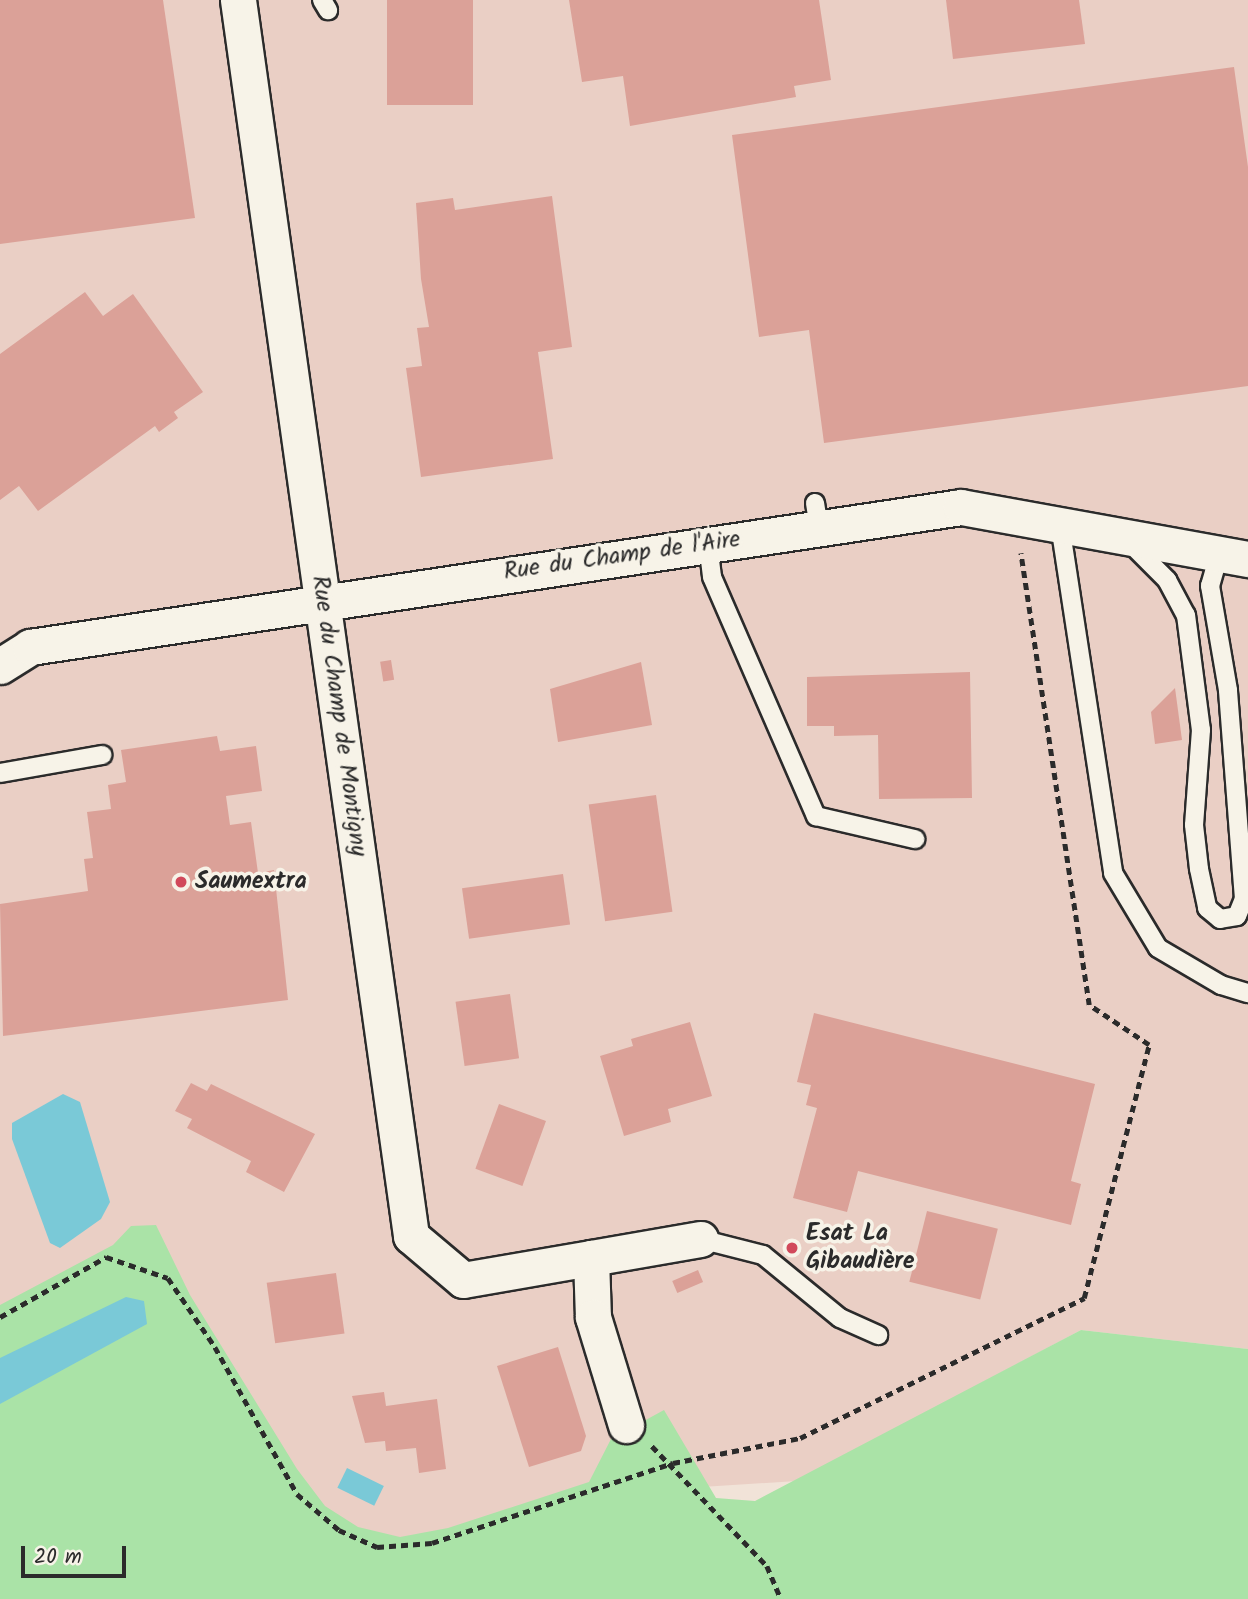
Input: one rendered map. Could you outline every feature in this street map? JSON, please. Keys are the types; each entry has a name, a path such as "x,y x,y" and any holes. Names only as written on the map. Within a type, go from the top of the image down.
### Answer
{"street":[{"name":"Rue du Champ de Montigny","path":"238,0 411,1236 463,1280 700,1239"},
{"name":"Rue du Champ de l'Aire","path":"0,666 30,647 322,599 708,544 817,515 961,507 1234,556"},
{"path":"592,1258 593,1317 626,1424"}],"lane":[{"path":"1060,525 1113,873 1158,948 1221,985 1248,993"},
{"path":"1124,537 1167,580 1185,615 1201,730 1194,825 1199,869 1207,908 1220,919 1237,916 1244,899 1228,690 1210,586 1234,556"},
{"path":"708,544 712,577 816,816 915,839"},
{"path":"0,773 102,755"},
{"path":"700,1239 763,1255 840,1318 878,1335"}],"path":[{"path":"673,1463 767,1566 781,1599"}],"shaded area":[{"path":"0,0 1248,0 1248,1349 1081,1330 797,1481 639,1491 388,1570 0,1351"}],"green space":[{"path":"156,1225 190,1295 297,1469 325,1506 358,1527 400,1537 448,1528 589,1482 611,1439 664,1410 716,1498 755,1501 1081,1330 1248,1349 1248,1599 0,1599 0,1305 113,1245 131,1226"}],"water":[{"path":"63,1094 80,1102 110,1202 101,1219 60,1248 50,1243 12,1139 12,1123"},
{"path":"126,1297 144,1301 147,1324 0,1404 0,1358"},
{"path":"347,1468 384,1486 374,1506 337,1488"}],"building":[{"path":"0,0 163,0 195,218 0,244"},
{"path":"387,0 473,0 473,105 387,105"},
{"path":"569,0 819,0 831,80 794,86 796,97 630,126 623,76 582,82"},
{"path":"946,0 1079,0 1085,44 953,59"},
{"path":"1234,67 1248,167 1248,386 824,443 809,330 759,337 732,135"},
{"path":"552,196 572,347 538,352 553,459 421,477 406,368 422,366 417,328 429,327 421,279 416,203 453,198 455,210"},
{"path":"85,292 103,316 133,294 203,392 174,412 178,418 159,432 155,426 38,511 19,486 0,500 0,354"},
{"path":"391,660 394,680 383,681 380,662"},
{"path":"641,662 652,725 558,742 550,689"},
{"path":"970,672 972,798 879,799 878,735 834,736 834,726 807,726 807,677"},
{"path":"1175,688 1182,740 1155,744 1151,712"},
{"name":"Saumextra","path":"217,736 220,751 256,746 262,791 226,796 230,825 251,822 258,873 274,870 288,1000 3,1036 0,904 88,891 84,859 93,858 87,812 111,809 108,785 126,782 121,750"},
{"path":"656,795 672,912 605,921 589,804"},
{"path":"563,874 570,925 469,939 462,888"},
{"path":"510,994 519,1058 465,1066 456,1002"},
{"path":"814,1013 1095,1084 1071,1181 1081,1184 1071,1225 858,1171 847,1212 793,1198 817,1108 806,1105 811,1085 797,1082"},
{"path":"690,1022 712,1096 668,1109 671,1122 624,1136 600,1056 633,1046 631,1039"},
{"path":"191,1083 207,1091 211,1084 315,1134 284,1192 246,1172 251,1161 187,1128 192,1119 175,1111"},
{"path":"499,1104 546,1121 522,1186 475,1169"},
{"path":"927,1211 998,1229 980,1299 909,1282"},
{"path":"698,1270 703,1282 677,1293 672,1281"},
{"path":"336,1273 344,1333 275,1343 267,1283"},
{"path":"558,1347 586,1436 581,1451 529,1467 497,1366"},
{"path":"384,1392 386,1406 437,1399 446,1469 419,1473 416,1448 386,1451 385,1441 365,1443 352,1396"}],"place":[{"name":"Saumextra","path":"181,882"},
{"name":"Esat La Gibaudière","path":"792,1248"}]}
